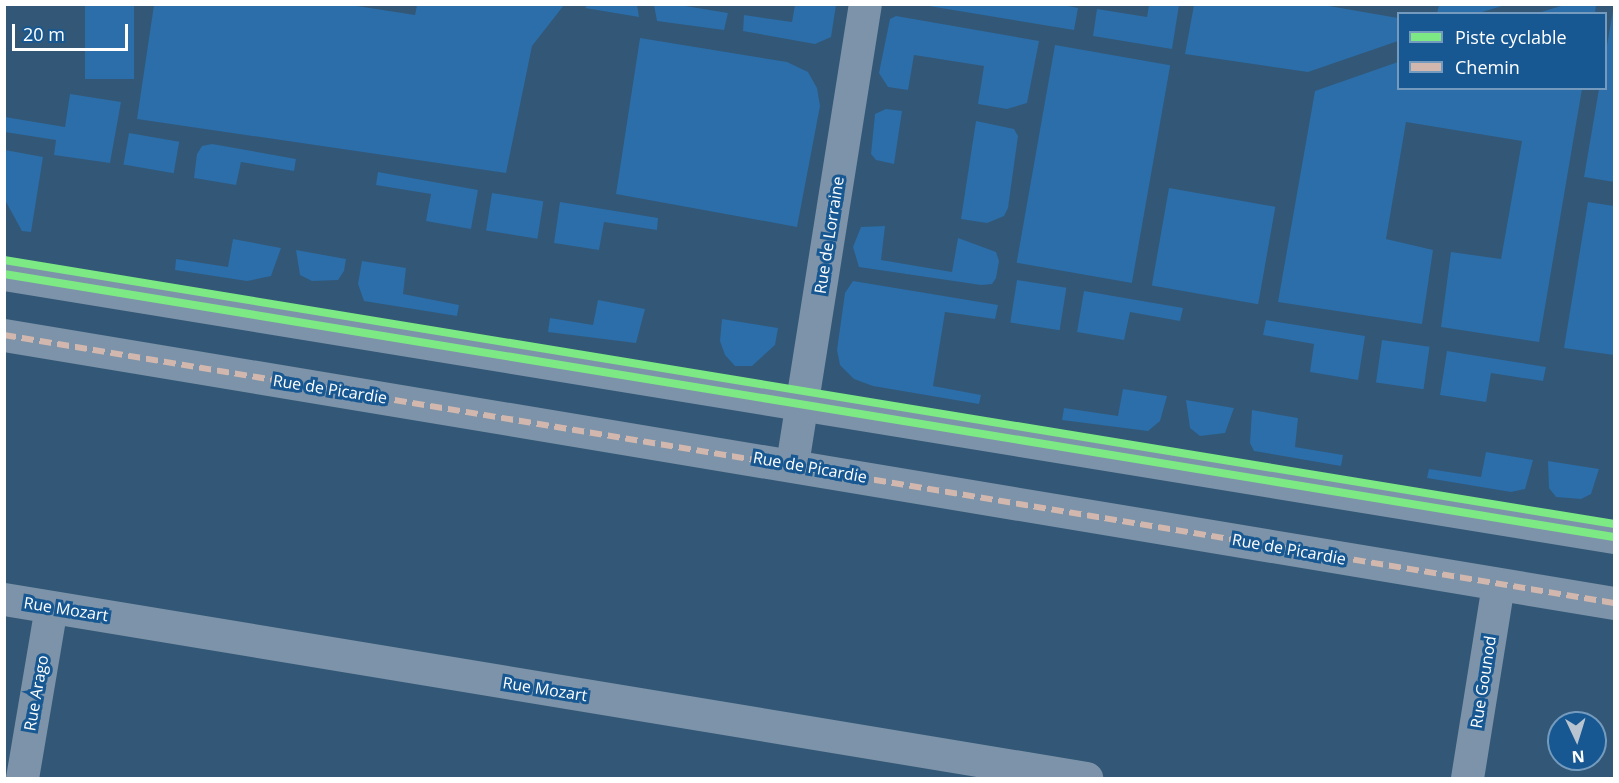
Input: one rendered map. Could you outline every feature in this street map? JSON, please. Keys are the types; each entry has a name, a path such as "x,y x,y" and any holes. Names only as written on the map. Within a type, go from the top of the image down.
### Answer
{"street":[{"name":"Rue de Lorraine","path":"792,464 865,4"},
{"path":"4,274 1614,537"},
{"name":"Rue de Picardie","path":"4,335 792,464 1614,603"},
{"name":"Rue Gounod","path":"1467,778 1498,585"},
{"name":"Rue Mozart","path":"4,599 1086,778"},
{"name":"Rue Arago","path":"21,778 51,607"}],"shaded area":[{"path":"344,4 415,15 417,5 564,5 532,46 506,173 137,119 154,5"},
{"path":"1058,4 1078,8 1074,30 923,5"},
{"path":"1439,4 1505,5 1482,12 1437,12"},
{"path":"1564,4 1596,5 1595,12 1541,12"},
{"path":"85,5 134,5 134,79 85,79"},
{"path":"588,5 637,5 639,17 585,8"},
{"path":"654,5 679,5 728,13 724,30 657,21"},
{"path":"795,5 836,5 831,37 815,44 743,31 744,15 792,22"},
{"path":"1149,5 1179,5 1172,49 1093,36 1097,9 1147,17"},
{"path":"1194,5 1323,5 1397,18 1397,41 1308,72 1185,54"},
{"path":"1614,5 1614,182 1584,177 1599,90 1607,90 1607,45"},
{"path":"896,16 1039,41 1027,103 1007,109 978,104 984,66 914,55 908,90 888,87 879,73 890,19"},
{"path":"640,38 787,62 808,72 817,88 820,106 797,227 616,194"},
{"path":"1055,45 1170,65 1132,283 1017,263"},
{"path":"1397,62 1397,90 1582,90 1539,342 1441,327 1451,252 1501,259 1522,141 1406,122 1386,239 1433,250 1422,324 1278,302 1315,91"},
{"path":"70,94 121,102 110,163 54,155 56,140 5,132 5,117 65,127"},
{"path":"886,109 902,111 894,164 876,160 871,154 875,114"},
{"path":"976,121 1014,129 1018,136 1008,208 1004,216 987,223 961,219"},
{"path":"129,133 179,142 174,173 123,165"},
{"path":"212,144 296,159 294,171 241,162 236,185 194,178 197,154 202,146"},
{"path":"5,150 43,157 31,232 22,231 5,200"},
{"path":"378,172 478,190 471,229 426,221 431,194 376,185"},
{"path":"1169,188 1275,207 1258,304 1152,285"},
{"path":"492,193 543,201 537,239 486,231"},
{"path":"560,202 658,218 657,230 604,222 599,250 554,243"},
{"path":"1588,202 1614,206 1614,355 1564,348"},
{"path":"885,226 881,260 952,272 958,238 996,252 999,261 996,278 992,284 981,285 859,267 853,247 861,227"},
{"path":"233,239 281,248 271,276 247,281 175,270 176,259 228,267"},
{"path":"296,250 346,259 344,271 338,280 312,281 300,275"},
{"path":"362,261 406,268 403,294 459,305 457,316 364,301 358,284"},
{"path":"1017,280 1066,288 1060,330 1010,322"},
{"path":"853,281 998,305 995,319 945,312 933,386 981,395 979,404 873,386 854,379 840,365 837,350 845,293"},
{"path":"1084,291 1183,308 1180,321 1130,312 1124,340 1077,332"},
{"path":"598,300 645,309 636,343 548,332 550,318 593,325"},
{"path":"722,319 778,328 775,345 752,366 735,366 725,355 720,341"},
{"path":"1266,320 1365,336 1358,380 1310,372 1314,344 1263,335"},
{"path":"1382,340 1430,347 1424,389 1376,383"},
{"path":"1447,351 1546,367 1543,381 1491,373 1486,402 1440,395"},
{"path":"1123,389 1167,396 1160,421 1148,431 1062,420 1064,408 1118,416"},
{"path":"1186,400 1234,408 1225,433 1200,436 1190,428"},
{"path":"1252,410 1298,418 1295,447 1343,455 1341,466 1254,451 1250,443"},
{"path":"1486,452 1533,460 1525,489 1511,492 1427,478 1429,469 1481,477"},
{"path":"1548,461 1599,469 1591,494 1581,499 1556,497 1549,488"}],"marked path":[{"path":"4,335 1614,603"}],"cycle path":[{"path":"4,260 1614,524"},
{"path":"4,274 1614,537"}]}
